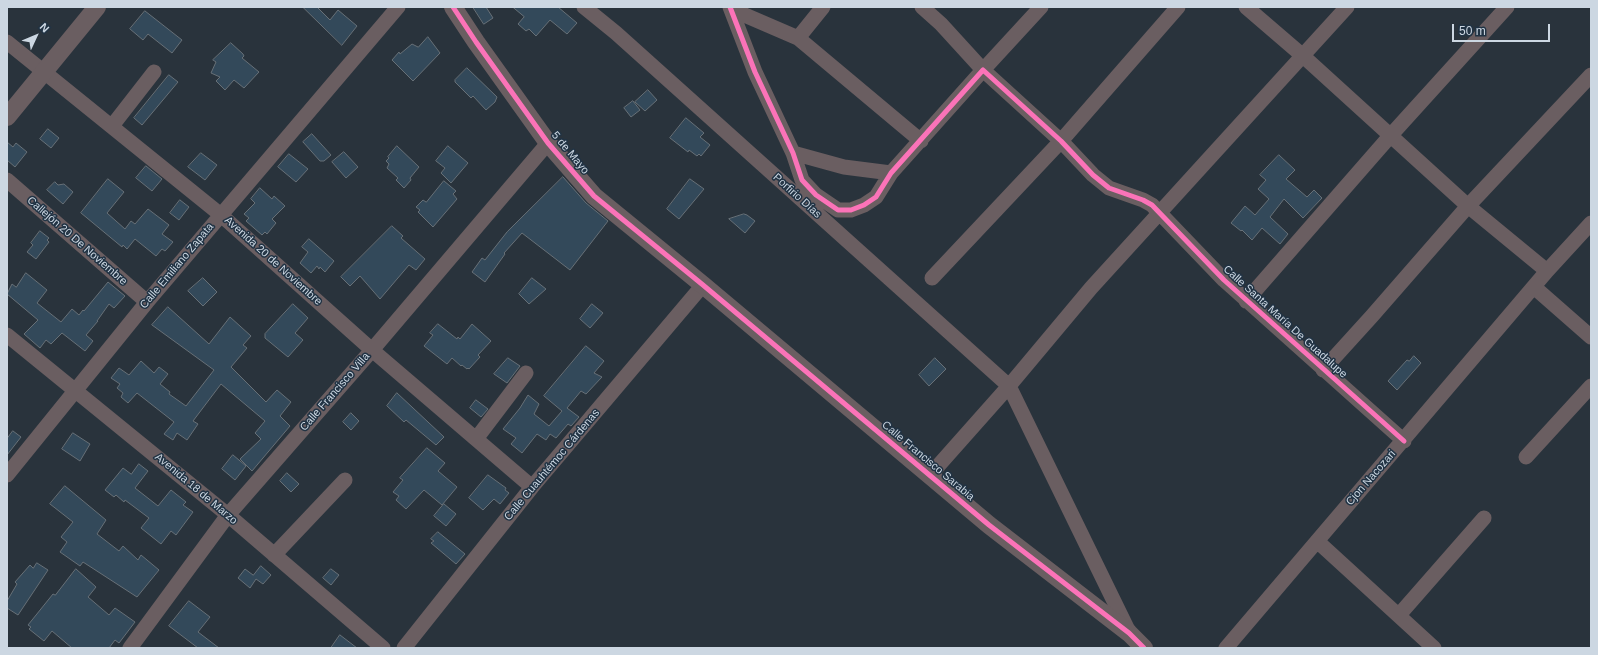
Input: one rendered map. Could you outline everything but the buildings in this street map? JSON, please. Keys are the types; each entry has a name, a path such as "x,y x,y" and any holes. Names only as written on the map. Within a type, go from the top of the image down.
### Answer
{"street":[{"path":"7,117 43,71 97,7"},
{"name":"Calle Emiliano Zapata","path":"7,474 147,302 398,7"},
{"name":"5 de Mayo","path":"454,7 476,42 548,143 594,196 703,285"},
{"name":"Porfirio Días","path":"584,7 622,39 1009,386"},
{"path":"798,38 824,7"},
{"path":"922,7 941,24 980,67"},
{"path":"732,9 755,72 793,153 802,180 816,195 838,210 851,210 864,205 876,197 891,173 921,141 980,67 1041,7"},
{"path":"932,278 1061,141 1178,7"},
{"path":"1246,7 1303,56 1468,206 1547,271"},
{"path":"930,475 1009,386 1091,288 1347,7"},
{"path":"1246,301 1391,135 1507,7"},
{"path":"732,9 798,38 921,141"},
{"name":"Avenida 20 de Noviembre","path":"7,42 221,215 372,350 532,487"},
{"name":"Calle Santa María De Guadalupe","path":"980,67 1061,141 1093,175 1109,188 1143,200 1152,206 1246,301 1404,441"},
{"path":"112,126 154,72"},
{"path":"1323,370 1468,206 1591,75"},
{"name":"Calle Francisco Villa","path":"130,648 228,515 372,350 548,143"},
{"path":"793,153 844,167 891,173"},
{"name":"Callejón 20 De Noviembre","path":"7,180 147,302"},
{"name":"Cjon Nacozari","path":"1226,648 1404,441 1547,271 1591,223"},
{"name":"Calle Francisco Sarabia","path":"703,285 989,525 1129,633 1144,648"},
{"name":"Calle Cuauhtémoc Cárdenas","path":"404,648 532,487 703,285"},
{"path":"1534,287 1591,337"},
{"name":"Avenida 18 de Marzo","path":"7,335 228,515 383,648"},
{"path":"476,439 526,373"},
{"path":"1009,386 1129,633"},
{"path":"1526,457 1591,386"},
{"path":"274,555 344,480"},
{"path":"1399,615 1484,518"},
{"path":"1317,541 1434,648"}],"cycle path":[{"path":"453,7 548,143 594,196 703,285 989,525 1129,633 1144,648"},
{"path":"730,7 755,72 793,153 802,180 816,195 838,210 851,210 864,205 876,197 891,173 983,70 1061,141 1093,175 1109,188 1143,200 1152,205 1224,280 1404,441"}]}
